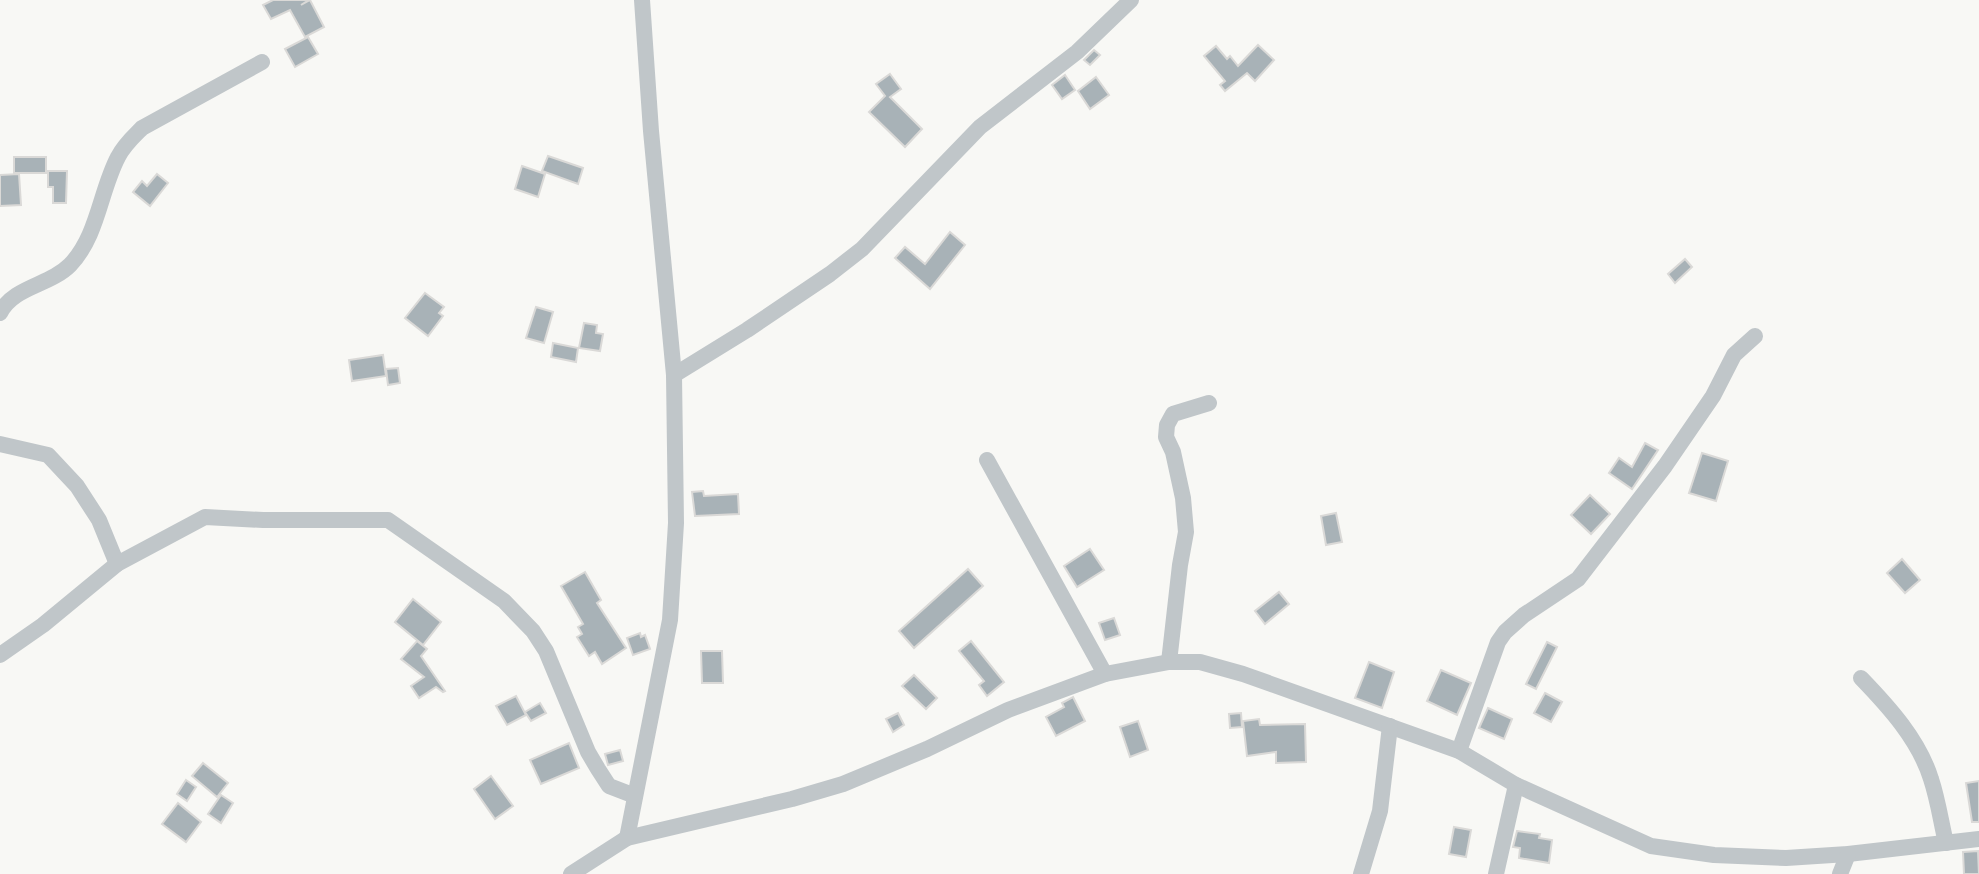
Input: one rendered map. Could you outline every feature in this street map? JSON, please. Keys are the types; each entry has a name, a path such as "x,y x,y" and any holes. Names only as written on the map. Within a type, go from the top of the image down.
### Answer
{"street":[{"path":"627,838 670,620 676,523 674,374 651,131 642,0"},
{"path":"674,374 747,330 862,249 980,127 1077,52 1131,0"},
{"path":"0,313 11,297 69,266 95,221 117,158 128,141 142,128 262,62"},
{"path":"1459,751 1498,642 1505,632 1524,615 1578,579 1665,466 1713,396 1734,355 1755,336"},
{"path":"1170,663 1186,532 1183,498 1173,452 1166,438 1167,425 1173,414 1209,403"},
{"path":"0,444 48,456 77,486 99,520 117,564"},
{"path":"987,460 1105,674"},
{"path":"0,655 43,625 117,564 205,517 388,520 504,601 533,631 546,651 598,769 610,786 635,796"},
{"path":"571,874 627,838 792,799 843,784 927,749 1008,710 1105,674 1170,663 1200,662 1243,674 1459,751 1516,785 1651,846 1726,856 1786,858 1979,839"},
{"path":"1861,678 1891,709 1916,747 1931,778 1946,843"},
{"path":"1361,874 1380,811 1390,726"},
{"path":"1496,874 1516,785"},
{"path":"1840,874 1848,854"}],"building":[{"path":"273,0 309,0 301,5 310,0 324,27 305,37 290,10 271,19 263,5"},
{"path":"308,37 318,54 295,67 285,49"},
{"path":"1258,45 1274,60 1255,81 1247,73 1225,91 1220,85 1225,81 1204,56 1216,46 1227,59 1230,56 1238,66"},
{"path":"1094,50 1100,55 1090,65 1084,60"},
{"path":"890,74 901,89 890,97 922,129 905,147 869,112 885,96 876,84"},
{"path":"1065,75 1075,90 1062,99 1052,85"},
{"path":"1096,77 1109,95 1090,109 1078,91"},
{"path":"548,156 583,168 578,184 542,171"},
{"path":"14,157 46,157 46,173 14,173"},
{"path":"522,166 545,174 538,197 515,189"},
{"path":"48,171 67,171 66,203 53,203 53,187 48,187"},
{"path":"19,174 21,205 0,206 0,175"},
{"path":"157,174 168,183 150,206 133,192 142,181 147,186"},
{"path":"950,232 965,245 930,289 895,258 905,247 925,264"},
{"path":"1685,259 1692,267 1675,283 1668,274"},
{"path":"425,293 444,307 439,313 443,316 428,336 405,318"},
{"path":"536,307 553,312 544,343 526,338"},
{"path":"584,323 597,325 596,333 603,334 600,351 579,348"},
{"path":"553,343 578,348 576,362 551,357"},
{"path":"383,355 386,376 352,381 349,360"},
{"path":"398,368 400,383 388,385 386,369"},
{"path":"1645,443 1658,450 1632,489 1609,473 1619,458 1632,467"},
{"path":"1702,453 1728,461 1716,501 1689,493"},
{"path":"703,491 704,496 738,494 739,514 695,516 692,492"},
{"path":"1590,495 1610,514 1591,534 1571,515"},
{"path":"1336,513 1342,542 1326,545 1321,516"},
{"path":"1090,549 1104,570 1077,587 1064,566"},
{"path":"1902,559 1920,580 1905,593 1887,573"},
{"path":"968,569 983,586 914,648 899,631"},
{"path":"585,572 601,600 597,603 626,648 602,664 595,652 589,656 577,637 582,634 578,627 583,624 561,586"},
{"path":"1279,592 1289,604 1265,624 1255,611"},
{"path":"413,599 441,622 423,645 395,622"},
{"path":"1114,618 1120,635 1105,640 1099,623"},
{"path":"640,633 641,637 645,635 650,649 633,655 627,638"},
{"path":"417,641 427,649 421,656 445,691 436,687 419,698 411,686 424,677 401,659"},
{"path":"971,641 1004,682 987,696 979,685 984,681 959,651"},
{"path":"1547,642 1557,647 1536,689 1526,684"},
{"path":"701,651 722,651 723,683 702,683"},
{"path":"1369,662 1394,672 1382,708 1355,698"},
{"path":"1441,670 1471,683 1457,715 1427,701"},
{"path":"914,675 937,698 926,709 902,686"},
{"path":"1545,693 1562,702 1551,722 1534,713"},
{"path":"516,696 526,715 507,725 496,706"},
{"path":"1073,697 1085,721 1056,736 1046,717 1064,707 1062,703"},
{"path":"540,703 546,713 531,721 525,712"},
{"path":"1488,708 1512,719 1504,739 1479,728"},
{"path":"898,713 904,725 893,732 886,719"},
{"path":"1241,713 1242,727 1230,728 1229,714"},
{"path":"1259,719 1260,725 1305,724 1306,762 1276,763 1276,752 1247,756 1243,721"},
{"path":"1138,721 1148,750 1130,757 1120,727"},
{"path":"569,743 579,768 541,784 530,760"},
{"path":"620,750 623,761 608,765 605,754"},
{"path":"203,763 228,783 217,797 192,776"},
{"path":"491,776 513,806 495,819 474,789"},
{"path":"186,780 196,787 187,801 177,794"},
{"path":"1979,781 1979,822 1972,822 1966,783"},
{"path":"221,795 233,803 221,823 208,814"},
{"path":"178,803 201,822 186,842 162,824"},
{"path":"1454,827 1471,830 1466,857 1449,854"},
{"path":"1517,831 1540,834 1539,838 1552,840 1549,863 1519,858 1520,848 1513,847"},
{"path":"1978,851 1979,874 1964,874 1963,852"}]}
